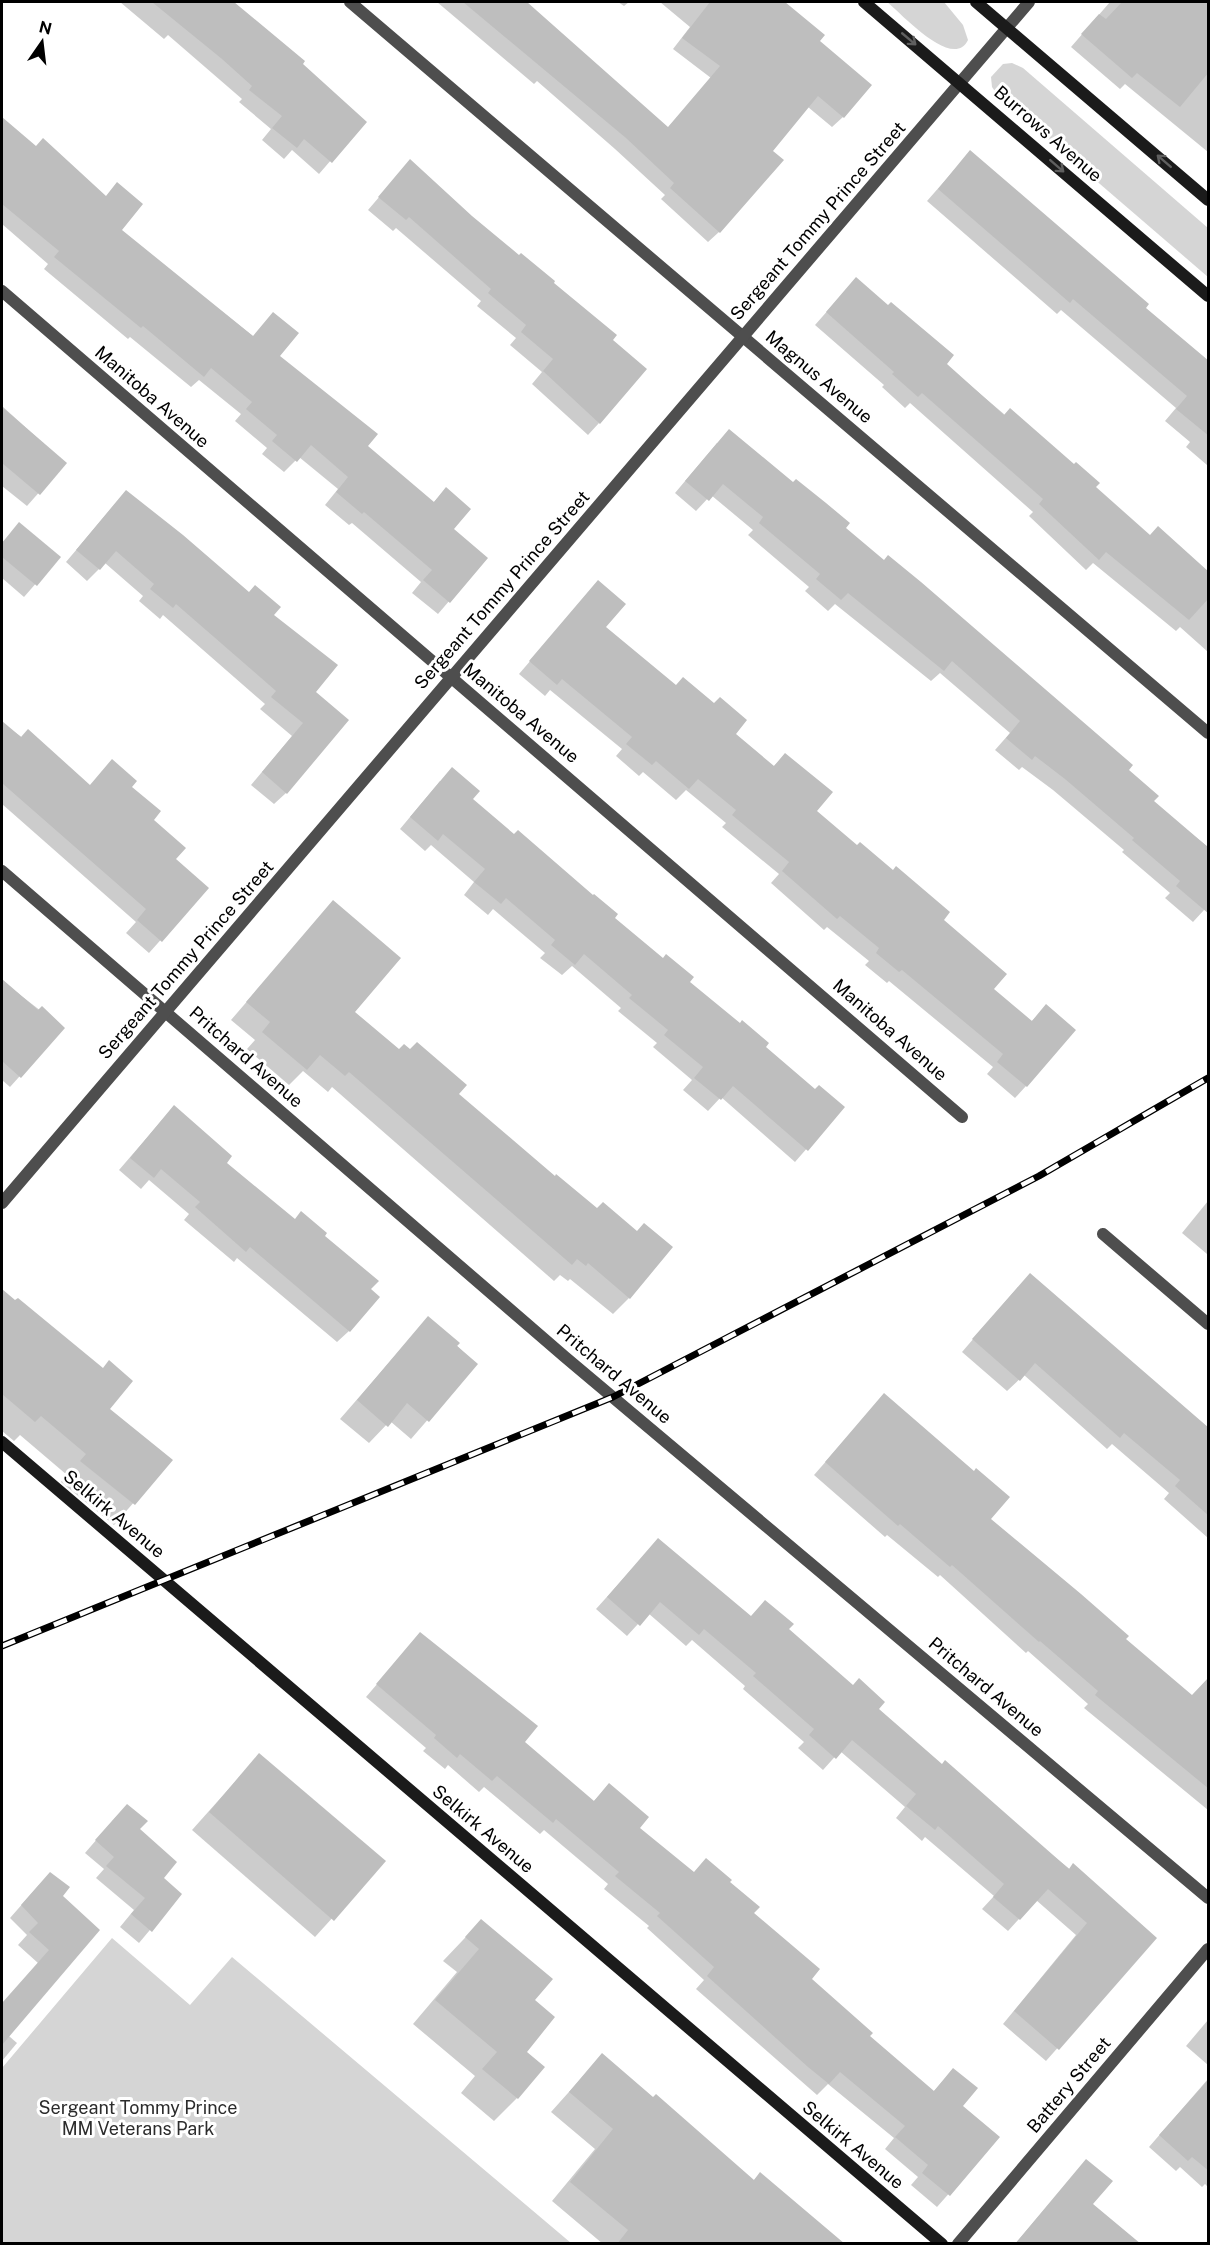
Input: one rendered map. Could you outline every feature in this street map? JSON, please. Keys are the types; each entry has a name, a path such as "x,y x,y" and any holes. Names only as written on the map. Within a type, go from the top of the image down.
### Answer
{"main road":[{"name":"Burrows Avenue","path":"864,2 1209,296"},
{"path":"976,2 1209,200"},
{"name":"Selkirk Avenue","path":"2,1442 942,2244"}],"street":[{"name":"Magnus Avenue","path":"350,2 1209,733"},
{"name":"Sergeant Tommy Prince Street","path":"2,1203 1029,2"},
{"name":"Manitoba Avenue","path":"2,291 962,1117"},
{"name":"Pritchard Avenue","path":"2,871 565,1357 1209,1898"},
{"path":"1103,1234 1209,1324"},
{"name":"Battery Street","path":"958,2244 1209,1949"}],"green space":[{"path":"887,2 944,2 963,25 968,40 961,48 951,49 940,45"},
{"path":"1012,63 1023,68 1208,228 1208,277 999,97 992,87 991,77 1003,64"},
{"name":"Sergeant Tommy Prince MM Veterans Park","path":"112,1938 190,2005 232,1957 571,2243 2,2243 2,2068"}],"building":[{"path":"152,2 234,2 305,61 303,64 367,122 332,163 304,139 297,148 272,128 282,116 249,90 252,86 222,59"},
{"path":"463,2 527,2 668,127 720,66 682,38 710,2 785,2 825,35 820,41 872,85 844,118 818,96 773,151 784,160 720,233 670,188 674,183 626,138"},
{"path":"1122,2 1209,2 1209,72 1180,107 1137,73 1132,78 1081,34 1099,14 1106,19"},
{"path":"2,117 36,146 43,138 106,196 117,182 143,204 122,230 253,336 273,312 299,333 280,356 378,434 368,446 434,502 446,487 471,509 454,529 488,558 450,603 423,580 432,570 364,512 362,514 336,492 348,477 311,445 297,462 272,441 277,435 246,409 252,402 211,368 204,377 143,326 141,328 54,257 59,251 2,204"},
{"path":"970,150 1149,304 1146,308 1209,361 1209,436 1176,409 1187,396 1073,299 1070,303 938,189"},
{"path":"410,159 472,216 519,255 521,253 617,335 613,340 647,369 600,424 543,371 553,359 521,332 526,325 488,293 491,289 409,217 406,220 378,197"},
{"path":"856,277 888,305 891,302 954,355 947,364 1004,415 1010,408 1074,464 1076,462 1100,483 1096,487 1150,535 1158,526 1209,572 1209,598 1189,620 1106,552 1099,560 1039,504 1043,499 922,393 918,397 892,374 894,372 826,312"},
{"path":"2,407 67,463 40,495 2,463"},
{"path":"729,429 793,482 796,479 850,523 846,528 884,560 888,555 921,582 1133,765 1129,770 1159,796 1154,801 1209,848 1209,914 1176,886 1180,881 1132,840 1134,838 1065,779 1035,756 1032,760 1006,738 1020,721 952,661 944,671 848,593 841,600 816,579 820,574 759,523 763,517 723,484 709,501 685,481"},
{"path":"126,490 249,592 255,585 281,607 274,615 338,665 316,692 349,720 287,794 262,772 303,723 271,697 276,691 176,604 173,608 150,589 154,584 116,551 100,570 76,550"},
{"path":"19,522 61,557 37,586 2,557 2,543"},
{"path":"598,580 626,604 606,627 676,685 683,677 714,703 720,697 747,720 736,734 774,766 785,753 833,792 817,811 857,845 860,842 893,870 896,866 950,912 944,920 1007,974 994,989 1032,1021 1046,1004 1076,1030 1027,1087 997,1062 1003,1054 902,970 899,972 876,953 879,948 840,916 837,919 782,871 789,862 732,815 736,810 698,779 689,789 656,761 652,765 626,744 632,737 562,679 557,685 529,661"},
{"path":"2,721 21,737 28,729 90,785 112,759 137,781 132,787 161,811 154,820 186,848 176,859 209,888 162,942 137,920 146,909 2,783"},
{"path":"452,767 480,791 473,799 514,834 518,830 618,914 615,918 663,958 666,954 694,977 690,982 740,1023 742,1020 769,1043 766,1047 815,1089 819,1085 845,1107 808,1151 733,1086 721,1100 694,1078 703,1067 664,1035 668,1030 629,998 632,995 584,954 575,965 551,945 555,940 506,898 501,904 474,882 485,869 443,834 438,841 410,817"},
{"path":"333,900 401,958 355,1012 399,1049 404,1044 410,1049 417,1042 467,1085 459,1094 555,1176 556,1174 597,1208 603,1202 637,1231 644,1223 673,1247 630,1299 588,1263 586,1266 577,1259 572,1265 349,1072 345,1076 320,1055 307,1070 262,1032 270,1022 246,1002"},
{"path":"2,979 38,1010 42,1006 65,1028 21,1078 2,1061"},
{"path":"174,1105 232,1156 227,1163 295,1219 301,1211 327,1233 325,1236 379,1281 371,1289 380,1297 350,1332 250,1247 246,1252 195,1207 200,1202 161,1169 154,1178 130,1158"},
{"path":"1030,1273 1209,1428 1209,1516 1175,1486 1180,1480 1124,1433 1120,1438 1035,1363 1020,1381 972,1339"},
{"path":"2,1289 15,1300 18,1298 103,1368 109,1360 133,1381 110,1409 173,1460 135,1505 80,1461 86,1454 41,1416 35,1422 2,1394"},
{"path":"428,1316 460,1343 457,1346 478,1364 429,1422 407,1403 388,1427 357,1400"},
{"path":"884,1393 974,1471 976,1468 1010,1497 991,1519 1129,1636 1126,1639 1192,1695 1209,1677 1209,1789 1095,1695 1098,1691 952,1565 950,1567 900,1524 898,1526 825,1462"},
{"path":"658,1538 751,1616 765,1600 794,1624 789,1629 853,1685 859,1678 885,1702 879,1709 942,1764 945,1760 1069,1869 1073,1863 1157,1938 1059,2050 1014,2011 1087,1923 1048,1889 1020,1920 993,1897 1004,1884 938,1826 935,1830 906,1806 916,1794 852,1740 836,1759 809,1735 814,1729 753,1676 756,1673 704,1629 699,1635 660,1602 640,1626 607,1597"},
{"path":"420,1632 538,1726 525,1742 594,1801 609,1783 649,1817 640,1828 694,1872 706,1858 732,1880 730,1882 760,1907 754,1913 820,1969 812,1979 873,2033 870,2036 934,2091 953,2068 978,2088 963,2106 1000,2137 950,2196 922,2173 928,2165 895,2137 905,2126 840,2072 829,2084 808,2067 707,1976 714,1967 657,1916 660,1913 615,1876 619,1872 556,1819 553,1823 497,1776 492,1781 460,1754 457,1758 434,1738 436,1735 376,1684"},
{"path":"259,1753 386,1861 334,1921 209,1812"},
{"path":"127,1804 148,1821 140,1829 177,1862 164,1878 182,1894 152,1932 131,1914 145,1898 106,1866 114,1857 95,1840"},
{"path":"50,1872 70,1887 63,1896 100,1930 2,2045 2,2003 49,1950 29,1932 38,1923 21,1905"},
{"path":"481,1919 553,1979 535,2000 555,2017 527,2052 545,2067 518,2099 482,2069 497,2052 435,2000 479,1949 465,1937"},
{"path":"602,2053 653,2097 656,2094 754,2180 760,2172 845,2244 617,2244 628,2230 570,2182 613,2129 569,2092"},
{"path":"1209,2079 1209,2171 1192,2157 1188,2161 1159,2135"},
{"path":"1086,2159 1113,2181 1093,2204 1141,2244 1015,2244"}],"railway":[{"path":"2,1646 613,1397 1039,1176 1208,1078"}]}
